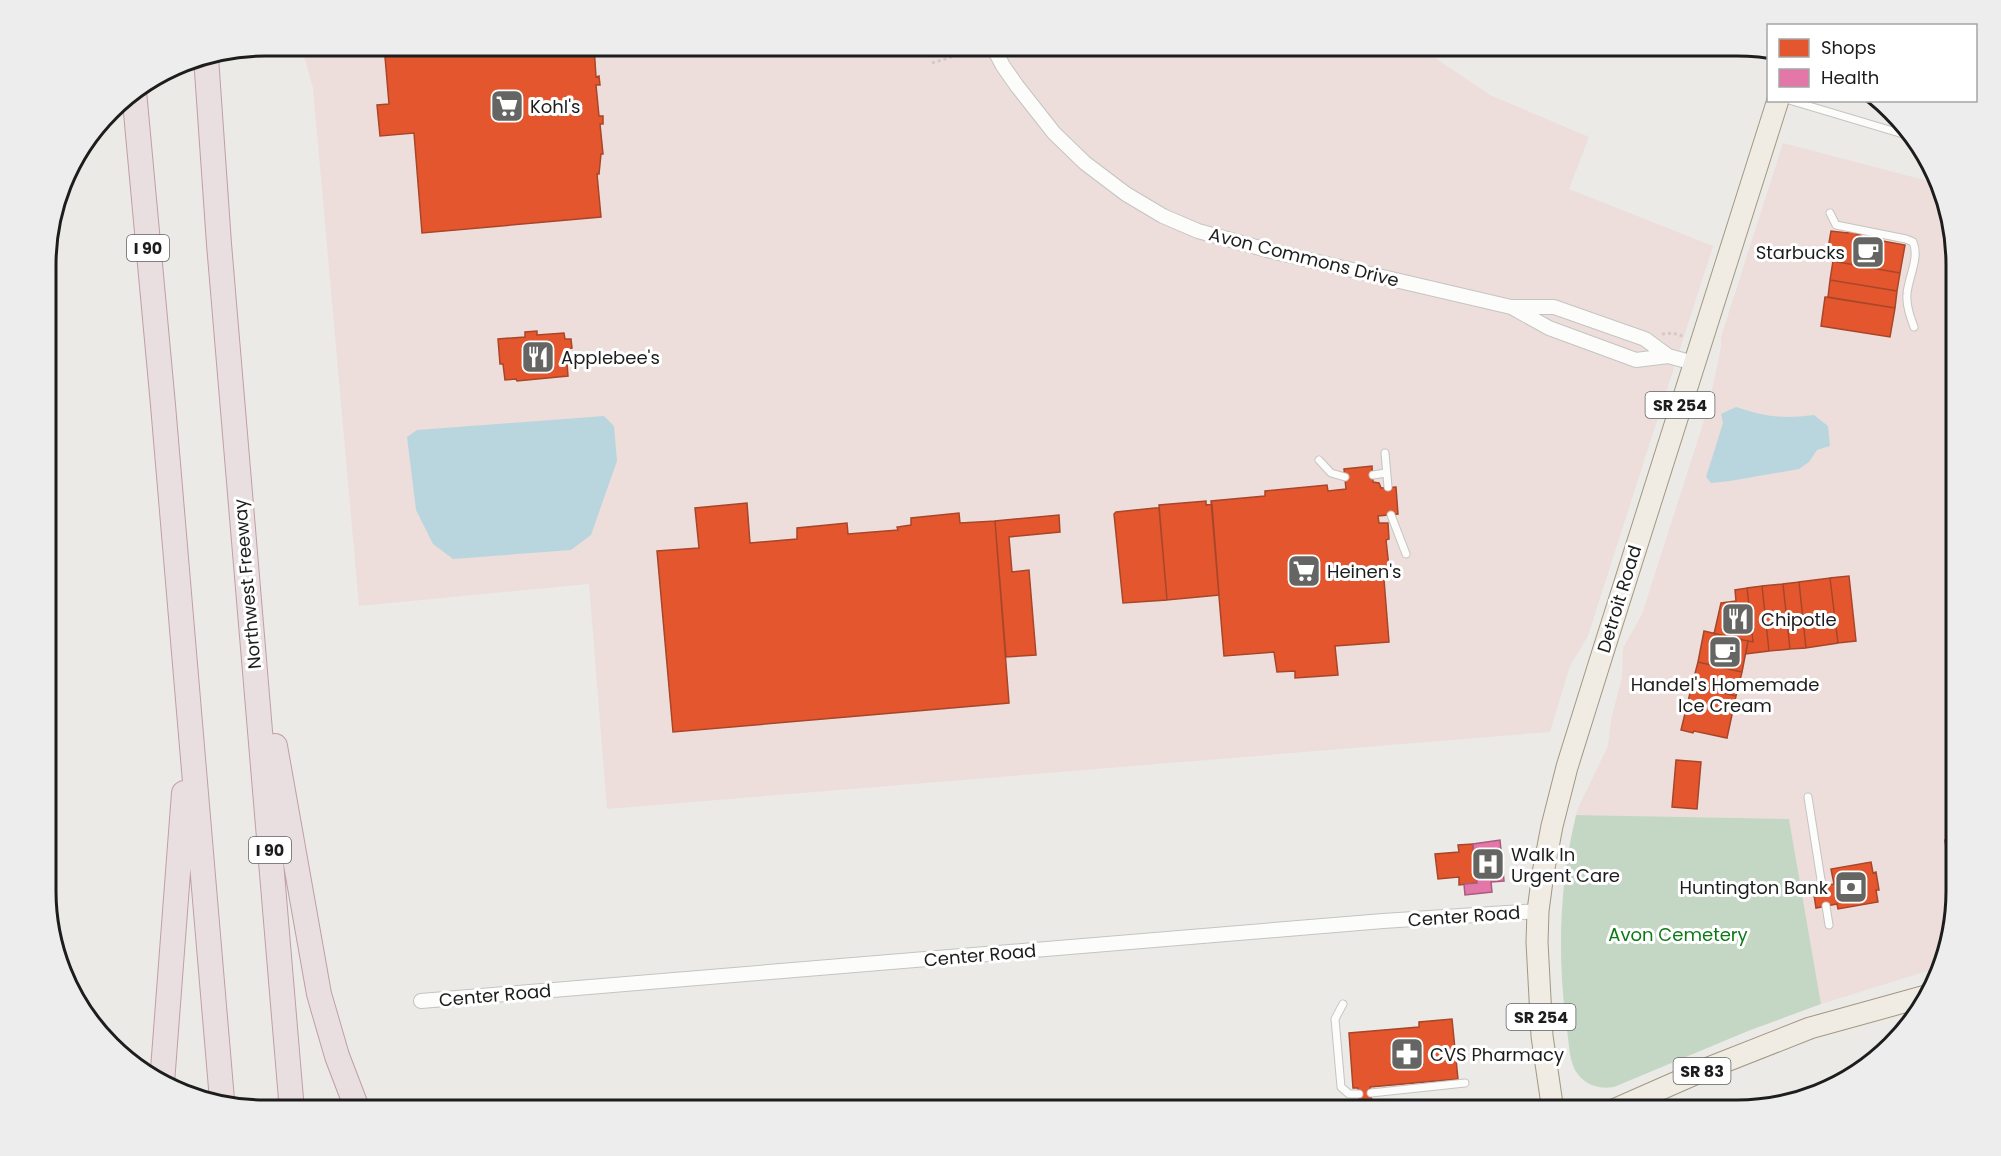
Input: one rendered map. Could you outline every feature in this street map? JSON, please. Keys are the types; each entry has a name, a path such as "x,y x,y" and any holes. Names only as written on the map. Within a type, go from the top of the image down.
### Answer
{"highway":[{"name":"Northwest Freeway","path":"207,65 247,588 291,1100"},
{"name":"I 90","path":"135,101 222,1096"},
{"path":"247,588 320,994 327,1026 354,1100"},
{"path":"163,1073 190,727"}],"main road":[{"name":"Detroit Road","path":"1551,1100 1542,1036 1538,966 1538,911 1547,848 1568,767 1777,102"},
{"name":"SR 83","path":"1636,1100 1711,1067 1810,1028 1915,999"}],"street":[{"name":"Avon Commons Drive","path":"998,56 1017,86 1054,133 1085,163 1126,195 1163,216 1198,231 1243,245 1511,307 1554,308 1645,339 1668,357"},
{"name":"Avon Commons Drive","path":"1511,307 1549,328 1636,360 1668,357 1694,363"},
{"name":"Center Road","path":"421,1001 1383,921 1538,911"}],"lane":[{"path":"1796,102 1898,133"},
{"path":"1830,213 1836,225 1913,242 1916,252 1907,298 1914,327"},
{"path":"1385,453 1388,487"},
{"path":"1319,460 1331,473 1345,477"},
{"path":"1372,475 1386,473"},
{"path":"1391,515 1406,554"},
{"path":"1808,797 1822,886"},
{"path":"1826,906 1829,925"},
{"path":"1343,1004 1335,1019 1341,1087 1349,1094 1359,1094"},
{"path":"1371,1093 1465,1083"}],"path":[{"path":"932,63 957,56"},
{"path":"1659,334 1673,333 1700,342"}],"shaded area":[{"path":"304,56 1432,56 1490,95 1589,137 1569,189 1713,246 1588,636 1570,666 1550,732 607,809 589,584 359,606 313,88"},
{"path":"1783,143 1928,181 1941,224 1945,251 1945,905 1941,932 1929,970 1821,1004 1789,819 1576,815 1608,746 1611,720 1622,677 1623,648 1642,614 1709,405 1721,337"}],"green space":[{"name":"Avon Cemetery","path":"1576,815 1789,819 1821,1004 1748,1031 1614,1087 1597,1087 1582,1079 1575,1070 1570,1056 1561,949 1566,868"}],"water":[{"path":"1736,407 1774,416 1814,415 1828,426 1830,446 1817,450 1809,462 1799,469 1711,483 1706,477 1723,423 1721,414"},
{"path":"604,416 614,426 617,461 591,535 571,550 453,559 433,544 416,510 407,437 417,430"}],"building: Shops":[{"path":"385,56 595,56 596,77 599,76 600,85 596,85 599,116 603,116 603,124 600,124 603,154 601,154 599,174 597,174 601,217 422,233 414,133 380,136 377,105 389,104"},
{"path":"1849,228 1857,229 1856,234 1861,237 1905,245 1900,273 1826,260 1831,231 1848,233"},
{"path":"1833,261 1900,273 1897,291 1830,280"},
{"path":"1830,280 1897,291 1895,308 1828,297"},
{"path":"1825,297 1895,308 1890,337 1821,326"},
{"path":"537,331 537,335 564,333 565,339 571,339 572,348 566,350 568,376 505,380 503,364 500,364 498,339 525,337 525,332"},
{"path":"1372,466 1373,482 1379,483 1381,488 1396,487 1398,514 1378,516 1379,523 1388,523 1389,539 1386,540 1389,567 1383,567 1389,642 1335,646 1338,675 1295,678 1295,671 1277,672 1274,652 1224,656 1211,501 1265,496 1265,491 1327,485 1328,491 1346,489 1344,469"},
{"path":"1206,501 1206,505 1212,504 1219,595 1167,600 1159,505"},
{"path":"747,503 750,543 797,539 797,528 847,523 848,534 898,530 897,527 911,525 911,518 959,513 960,523 995,521 1009,703 673,732 657,551 699,548 695,508"},
{"path":"1159,508 1167,600 1123,603 1114,514"},
{"path":"1059,515 1060,532 1009,537 1012,572 1029,570 1036,655 1006,657 995,521"},
{"path":"1849,576 1856,641 1838,643 1830,578"},
{"path":"1830,578 1838,643 1806,648 1799,582"},
{"path":"1799,582 1806,648 1790,649 1783,584"},
{"path":"1783,584 1790,649 1769,651 1762,586"},
{"path":"1762,586 1769,651 1746,654 1748,641 1753,642 1747,588"},
{"path":"1747,588 1753,642 1714,634 1721,603 1736,601 1735,590"},
{"path":"1704,631 1748,641 1742,672 1698,662"},
{"path":"1698,662 1742,672 1736,696 1692,685"},
{"path":"1692,685 1736,696 1727,738 1681,730"},
{"path":"1676,760 1701,762 1697,809 1672,807"},
{"path":"1473,844 1477,883 1459,885 1459,877 1438,879 1435,854 1459,852 1458,845"},
{"path":"1871,862 1873,873 1876,872 1878,902 1838,909 1837,904 1816,908 1813,888 1834,884 1831,869"},
{"path":"1452,1019 1458,1079 1370,1087 1372,1100 1360,1100 1358,1088 1353,1088 1349,1033 1419,1027 1419,1022"}],"building: Health":[{"path":"1500,840 1504,881 1491,882 1492,892 1465,895 1464,884 1477,883 1473,844"}],"place":[{"name":"Kohl's","path":"507,106"},
{"name":"Starbucks","path":"1868,252"},
{"name":"Applebee's","path":"538,357"},
{"name":"Heinen's","path":"1304,571"},
{"name":"Chipotle","path":"1738,619"},
{"name":"Handel's Homemade Ice Cream","path":"1725,652"},
{"name":"Walk In Urgent Care","path":"1488,864"},
{"name":"Huntington Bank","path":"1851,887"},
{"name":"CVS Pharmacy","path":"1407,1054"}]}
